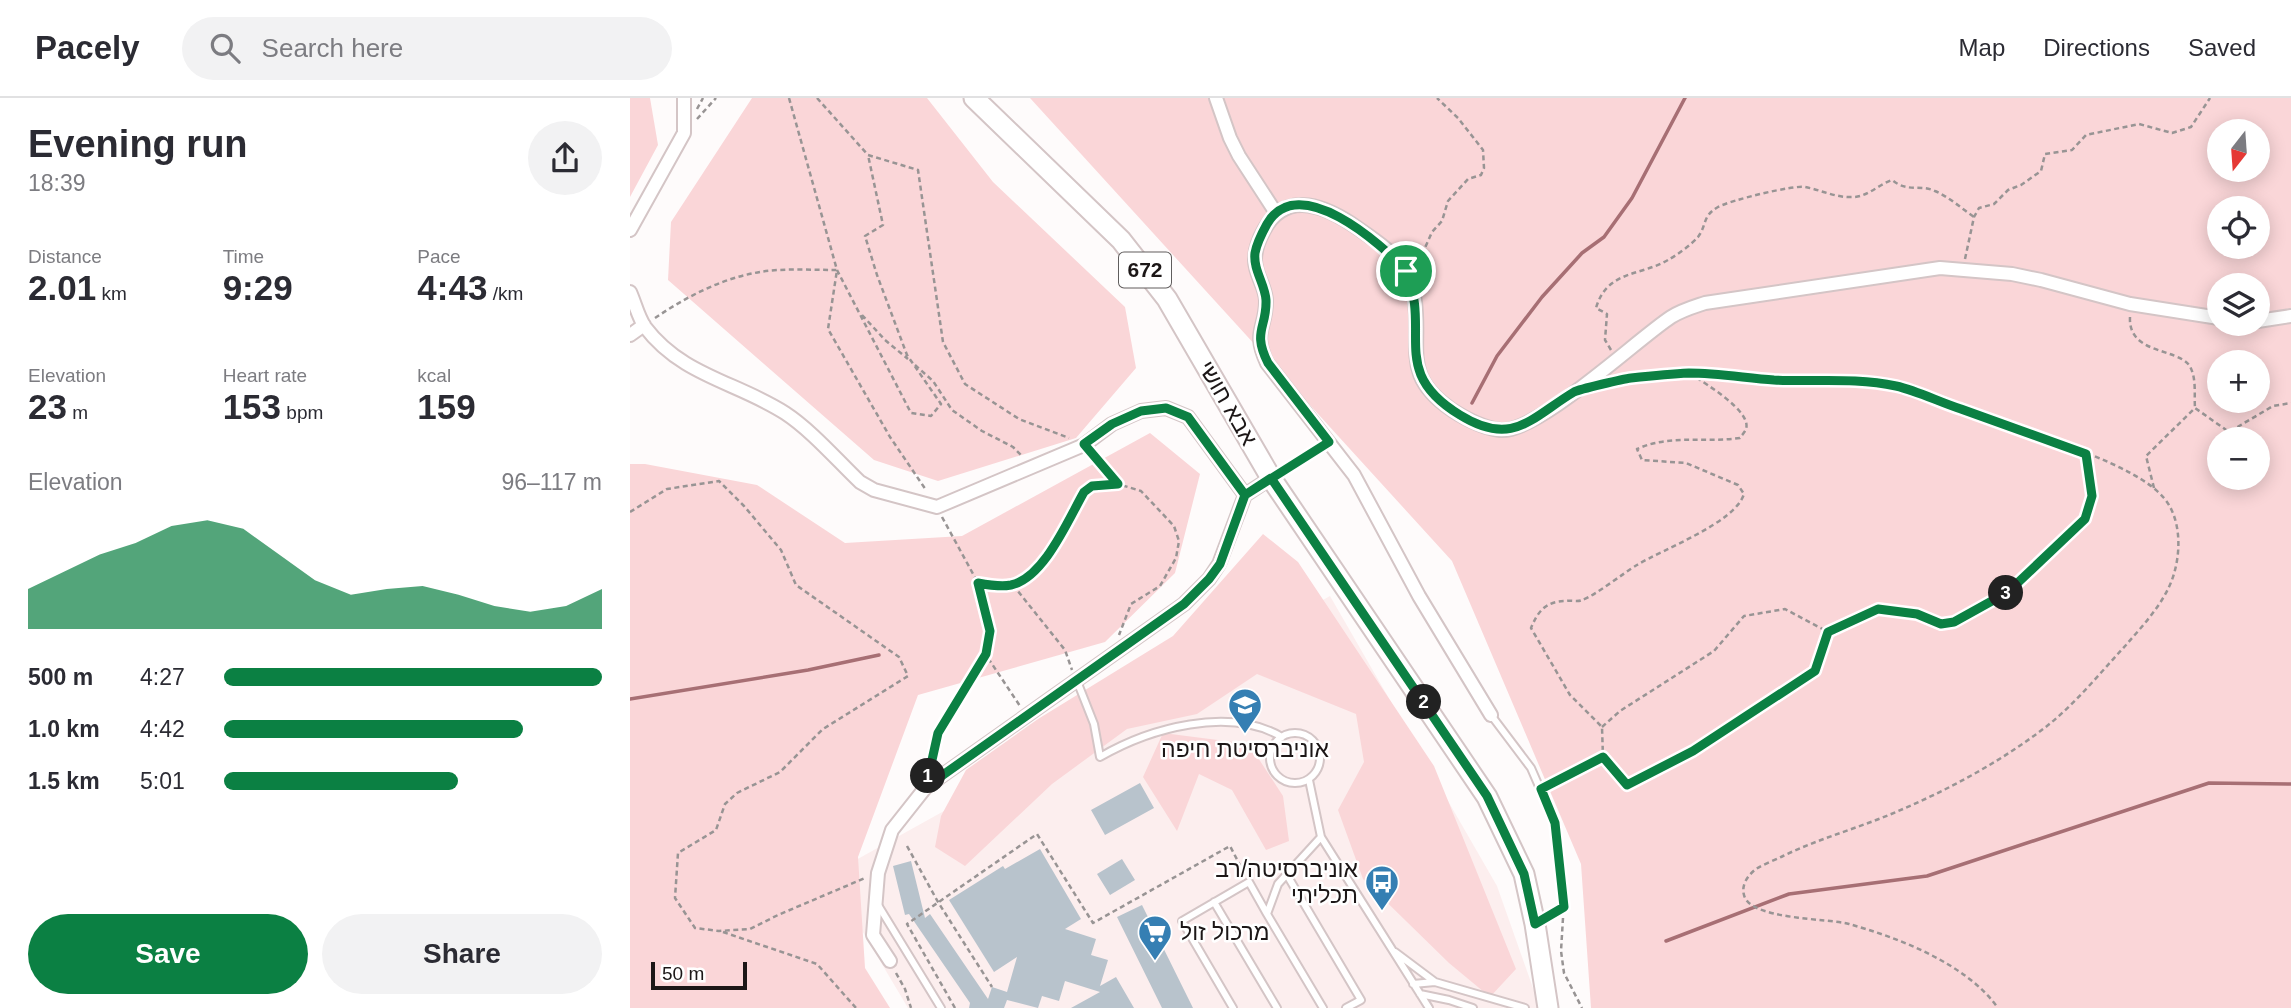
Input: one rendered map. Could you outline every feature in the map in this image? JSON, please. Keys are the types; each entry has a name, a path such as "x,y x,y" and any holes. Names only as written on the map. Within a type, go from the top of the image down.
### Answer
{"main road":[{"name":"אבא חושי","path":"974,98 1121,240 1167,299 1271,478 1487,796 1524,874 1548,1008"}],"street":[{"path":"630,230 684,133 684,98"},
{"path":"1216,98 1239,156 1276,213"},
{"path":"1490,715 1419,596 1354,475 1268,363 1262,351 1260,328 1266,299 1255,263 1255,251 1260,237 1276,213 1290,207 1306,206 1326,210 1358,228 1379,244 1406,271 1413,287 1416,312 1415,358 1421,378 1435,398 1463,417 1501,430 1515,429 1536,418 1577,390 1672,316 1705,303 1940,268 2041,280 2130,304 2207,316"},
{"path":"630,292 644,325 671,355 695,371 786,414 860,482 874,490 937,508 1084,444 1112,424 1141,411 1166,408 1188,417 1245,495"},
{"path":"2270,319 2291,316"},
{"path":"630,335 644,325"},
{"path":"890,961 873,935 878,873 892,830 926,787 1184,604 1220,564 1245,495 1271,478"}],"lane":[{"path":"1271,478 1329,442"},
{"path":"1076,679 1094,724 1100,757 1126,741 1201,724 1244,722 1268,729 1282,737"},
{"path":"1490,715 1531,768 1555,823 1564,907 1535,924"},
{"path":"1290,733 1307,736 1319,749 1320,766 1309,780 1293,784 1285,782 1273,772 1270,764 1271,749 1282,737 1290,733"},
{"path":"1309,780 1321,837 1429,1008"},
{"path":"1267,914 1278,884 1321,837"},
{"path":"1287,875 1361,1000 1346,1008"},
{"path":"1233,1008 1182,921 1249,882 1322,1008"},
{"path":"876,901 941,1008"},
{"path":"1214,902 1277,1008"},
{"path":"1391,949 1435,982 1525,1008"},
{"path":"1413,984 1435,982"},
{"path":"1420,994 1473,1008"}],"path":[{"path":"684,133 716,98"},
{"path":"789,98 837,270 911,413 931,416 941,404 912,362 877,275 865,236 883,225 868,155 817,98"},
{"path":"1406,271 1422,253 1432,232 1440,225 1447,201 1468,179 1480,175 1484,167 1484,153 1458,118 1437,98"},
{"path":"1963,270 1973,217 1979,208 1994,204 2008,190 2021,186 2041,171 2045,154 2072,150 2086,135 2138,124 2172,133 2191,127 2210,98"},
{"path":"868,155 918,170 943,342 965,384 1019,419 1084,444 1118,484"},
{"path":"1617,359 1605,340 1606,314 1596,308 1601,293 1626,274 1666,261 1698,237 1708,214 1721,206 1765,195 1777,188 1802,186 1838,196 1854,197 1892,180 1900,187 1933,189 1973,217"},
{"path":"644,325 679,302 726,280 761,271 837,270"},
{"path":"837,270 828,329 890,437 937,508 978,583 990,631 986,654 938,733 926,787"},
{"path":"2130,304 2129,325 2139,339 2155,351 2178,358 2190,368 2194,379 2195,408 2146,456 2154,488"},
{"path":"859,312 885,340 933,381 952,410 982,432 1013,447 1026,459 1026,469"},
{"path":"1690,373 1738,407 1747,428 1740,438 1653,442 1637,449 1642,460 1686,463 1728,480 1738,485 1744,494 1742,501 1731,512 1690,538 1640,563 1583,600 1557,601 1539,610 1531,628 1570,695 1602,727 1603,757 1627,785 1693,751 1815,671 1828,632 1878,609 1917,614 1941,624 1954,622 2008,592 2085,519 2092,496 2086,454"},
{"path":"1577,390 1627,378 1690,373 1775,380 1865,380 1898,387 2086,454 2127,471 2154,488 2166,500 2177,523 2178,551 2175,572 2165,596 2145,624 2049,725 2012,751 1941,790 1895,813 1800,848 1756,869 1746,880 1743,892 1746,900 1755,908 1782,915 1845,922 1897,940 1960,971 1998,1008"},
{"path":"2195,408 2229,432 2273,406 2291,403"},
{"path":"630,512 667,489 719,481 781,550 796,585 900,657 908,676 823,729 780,772 737,793 725,804 716,830 678,853 675,898 695,928 719,931 750,929 878,873"},
{"path":"978,583 993,586 1013,585 1032,575 1046,558 1084,492 1092,486 1118,484 1141,491 1174,526 1179,541 1176,558 1160,586 1131,604 1118,638 1122,648"},
{"path":"1013,585 1065,650 1076,679"},
{"path":"1602,727 1620,711 1714,651 1744,616 1785,610 1828,632"},
{"path":"986,654 1026,714"},
{"path":"1541,789 1603,757"},
{"path":"955,1008 907,924 1037,834 1093,923 1230,846 1249,882"},
{"path":"907,846 938,902 992,987"},
{"path":"1564,907 1561,951 1564,973 1582,1008"},
{"path":"719,931 817,964 856,1008"},
{"path":"890,961 905,989 911,1008"}],"shaded area":[{"path":"630,98 650,98 658,145 630,197"},
{"path":"752,98 927,98 993,182 1125,307 1136,368 1076,438 938,481 874,460 668,280 671,222"},
{"path":"1030,98 2291,98 2291,1008 1591,1008 1581,864 1452,561"},
{"path":"1150,433 1200,474 1175,573 1105,642 918,695 858,857 865,968 890,1008 630,1008 630,464 645,464 757,485 845,543 962,536"},
{"path":"1263,534 1298,562 1434,766 1516,969 1490,997 1449,963 1363,879 1338,810 1364,762 1356,714 1257,674 1197,714 1127,729 1052,784 965,866 935,847 941,816 966,770 1038,719 1173,636"},
{"name":"אוניברסיטת חיפה","path":"1330,596 1497,886 1540,1008 908,1008 829,875"},
{"path":"1163,733 1249,744 1283,796 1289,841 1266,850 1232,790 1199,774 1177,831 1143,777"}],"building":[{"path":"1140,783 1154,808 1105,835 1091,810"},
{"path":"1040,849 1081,919 1065,929 1096,939 1091,955 1108,960 1100,986 1116,977 1134,1008 1071,1008 1100,992 1065,981 1059,1001 1042,996 1038,1008 1007,1000 1004,1008 969,1008 970,1003 909,914 905,915 893,866 911,861 925,918 930,914 988,999 992,987 1007,992 1017,957 994,972 949,900 1003,866 1005,869"},
{"path":"1122,859 1135,880 1110,895 1097,874"},
{"name":"מרכול זול","path":"1142,905 1193,1008 1162,1008 1117,917"}],"waterway":[{"path":"1472,403 1497,356 1542,297 1582,253 1604,237 1632,198 1685,98"},
{"path":"630,699 808,670 879,655"},
{"path":"1666,941 1789,894 1927,876 2209,783 2291,784"}],"place":[{"name":"אוניברסיטת חיפה","path":"1245,735"},
{"name":"אוניברסיטה/רב תכליתי","path":"1382,912"},
{"name":"מרכול זול","path":"1155,962"}],"route":[{"path":"1406,271 1379,244 1358,228 1326,210 1306,206 1290,207 1271,218 1255,251 1255,263 1266,299 1259,338 1262,351 1268,363 1329,442 1271,478 1245,495 1220,564 1198,592 1184,604 926,787 938,733 986,654 990,631 978,583 993,586 1013,585 1032,575 1046,558 1084,492 1092,486 1118,484 1084,444 1112,424 1141,411 1166,408 1188,417 1245,495 1271,478 1487,796 1524,874 1535,924 1564,907 1555,823 1541,789 1603,757 1627,785 1693,751 1815,671 1828,632 1878,609 1917,614 1941,624 1954,622 2008,592 2085,519 2092,496 2086,454 1898,387 1865,380 1775,380 1690,373 1627,378 1577,390 1527,424 1515,429 1488,427 1463,417 1435,398 1421,378 1415,358 1416,312 1413,287 1406,271"}]}
